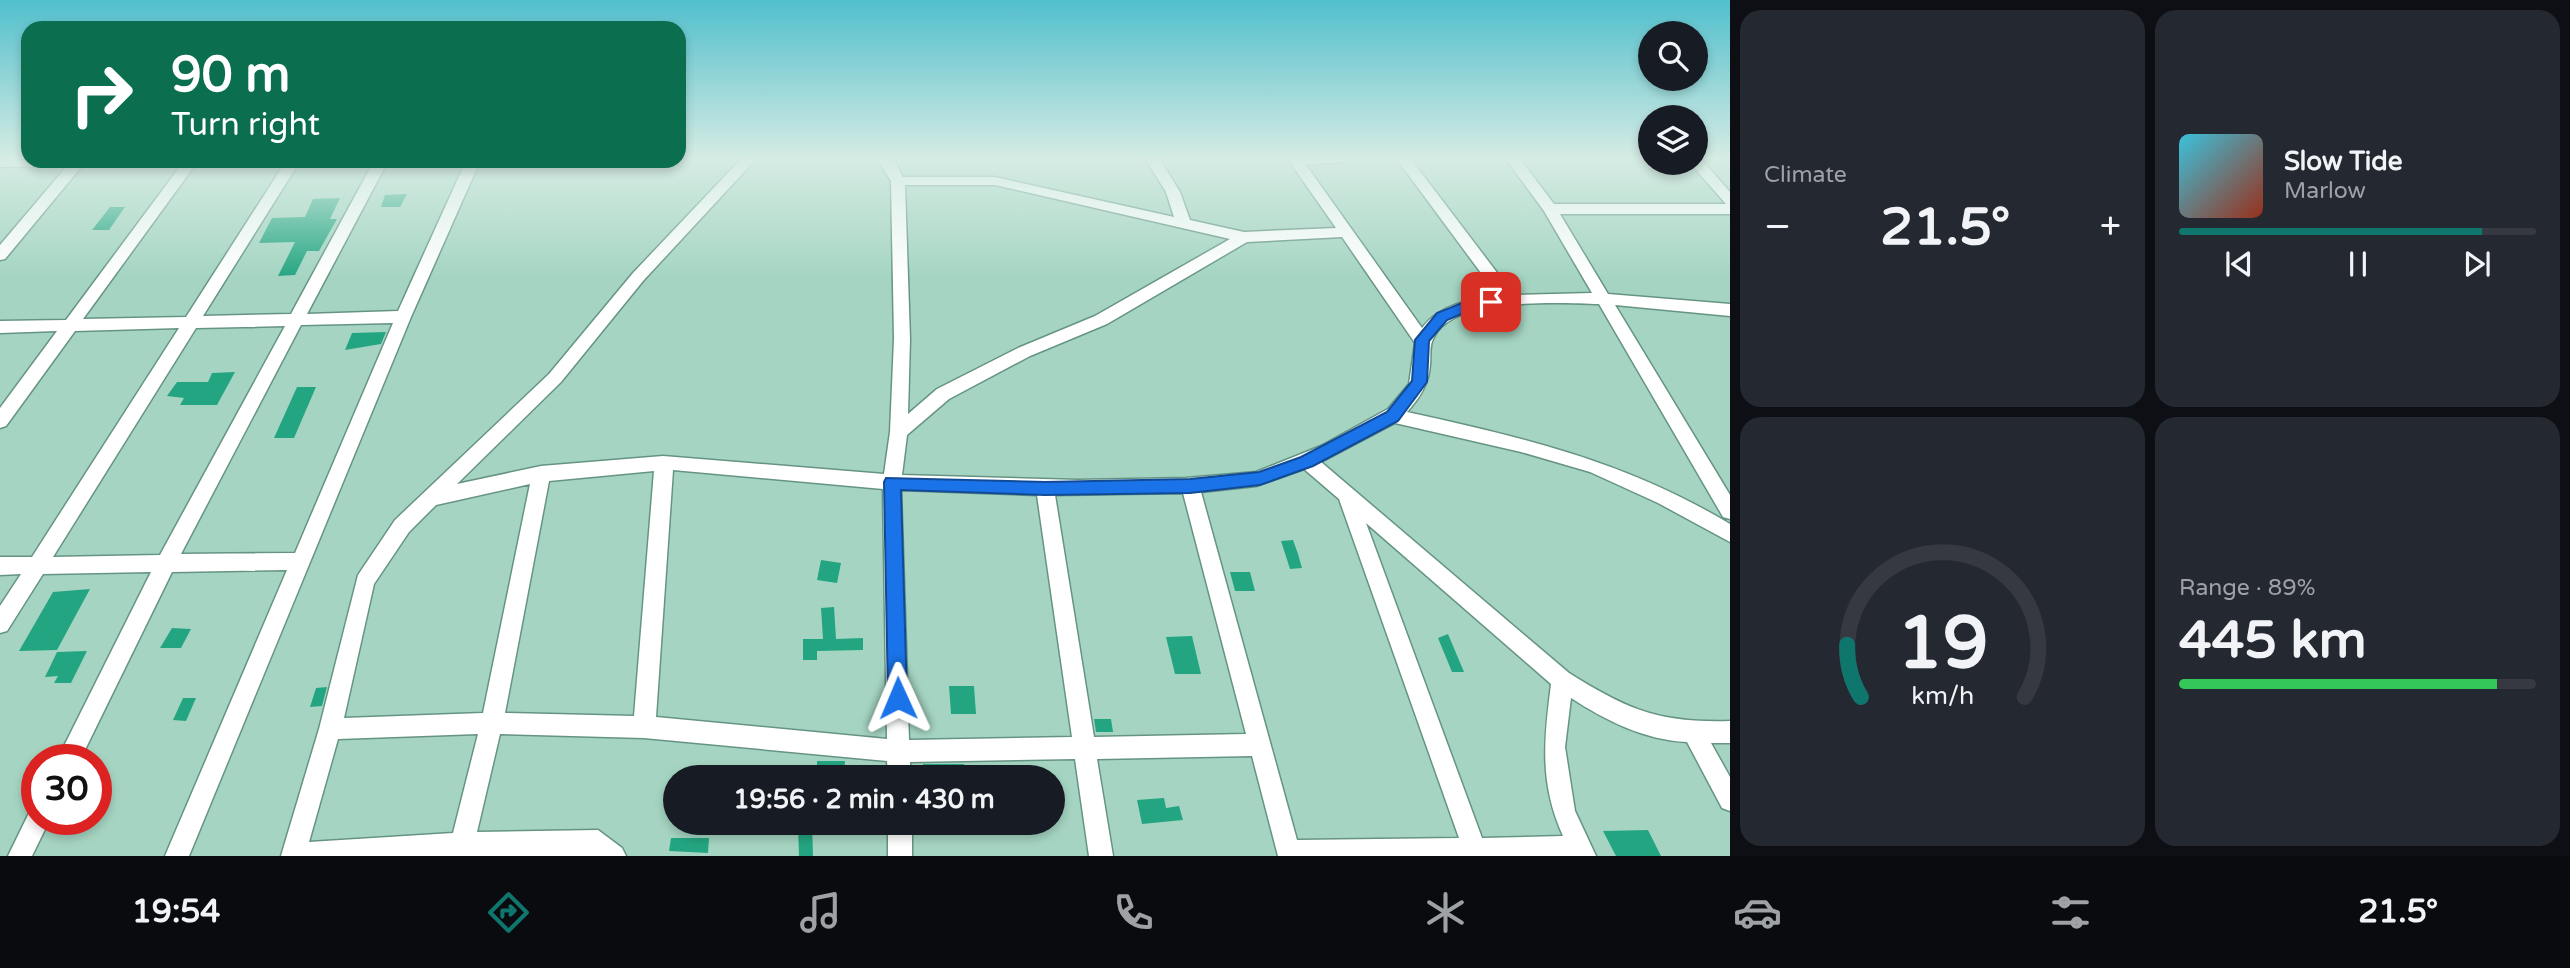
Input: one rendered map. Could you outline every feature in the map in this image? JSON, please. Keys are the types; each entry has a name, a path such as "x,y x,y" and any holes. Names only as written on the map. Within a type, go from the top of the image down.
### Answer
{"street":[{"path":"0,255 48,198"},
{"path":"0,421 164,198"},
{"path":"0,624 188,322 269,198"},
{"path":"76,744 166,563 361,198"},
{"path":"177,856 403,317 456,198"},
{"path":"614,856 598,842 294,855 330,729 365,581 402,526 555,378 638,277 712,198"},
{"path":"898,198 902,339 899,432 892,482 899,765"},
{"path":"1073,198 1244,237 1347,232"},
{"path":"1175,198 1183,222"},
{"path":"1323,198 1422,340"},
{"path":"1433,198 1510,300"},
{"path":"1542,198 1607,301 1622,334 1730,511"},
{"path":"1550,209 1730,209"},
{"path":"899,432 943,394 1024,352 1101,320 1244,237"},
{"path":"429,499 541,472 664,463 892,482 1045,488 1190,486 1260,478 1307,461 1393,416 1419,382 1422,340 1442,316 1472,304 1510,300 1607,301 1691,304 1730,310"},
{"path":"0,327 403,317"},
{"path":"1393,416 1556,454 1598,468 1694,512 1730,534"},
{"path":"1307,461 1562,680 1605,708 1651,728 1694,734 1730,732"},
{"path":"644,727 664,463"},
{"path":"460,850 492,723 541,472"},
{"path":"1190,486 1289,854 1582,852 1564,812 1554,747 1562,680"},
{"path":"1045,488 1101,856"},
{"path":"1345,491 1476,853"},
{"path":"0,566 301,561"},
{"path":"330,729 492,723 644,727 899,751 1260,745"},
{"path":"1694,734 1730,800"},
{"path":"20,856 30,835"},
{"path":"900,835 900,856"}],"building":[{"path":"340,198 330,219 337,219 319,251 307,251 295,275 278,276 295,242 259,243 272,218 305,217 313,199"},
{"path":"384,198 405,198 400,207 381,207"},
{"path":"110,207 125,207 109,230 92,230"},
{"path":"386,332 381,344 345,350 352,333"},
{"path":"235,372 217,405 180,405 184,398 167,396 177,382 208,382 212,373"},
{"path":"297,387 316,387 294,438 274,438"},
{"path":"1293,540 1302,568 1290,569 1281,541"},
{"path":"821,560 841,563 837,583 817,580"},
{"path":"1230,572 1250,572 1255,591 1235,591"},
{"path":"90,589 57,650 19,651 53,592"},
{"path":"834,607 836,639 863,638 863,650 817,651 817,660 803,660 803,639 823,639 821,608"},
{"path":"172,628 191,629 181,648 160,648"},
{"path":"1448,634 1464,672 1452,672 1438,638"},
{"path":"1192,636 1201,674 1175,674 1166,637"},
{"path":"87,651 71,683 54,683 58,676 45,677 57,652"},
{"path":"949,686 974,686 976,714 951,714"},
{"path":"327,687 322,706 310,707 316,688"},
{"path":"183,698 196,698 186,721 173,720"},
{"path":"1094,719 1111,719 1113,732 1096,732"},
{"path":"817,761 845,761 845,765 817,765"},
{"path":"923,764 964,765 923,765"},
{"path":"1164,798 1166,808 1179,806 1183,820 1142,824 1137,800"},
{"path":"1648,830 1661,856 1616,856 1603,831"},
{"path":"798,835 812,835 813,856 799,856"},
{"path":"671,838 709,838 708,853 669,851"}],"route":[{"path":"898,698 892,482 1045,488 1190,486 1260,478 1307,461 1393,416 1419,382 1422,340 1442,316 1472,304 1491,302"}]}
